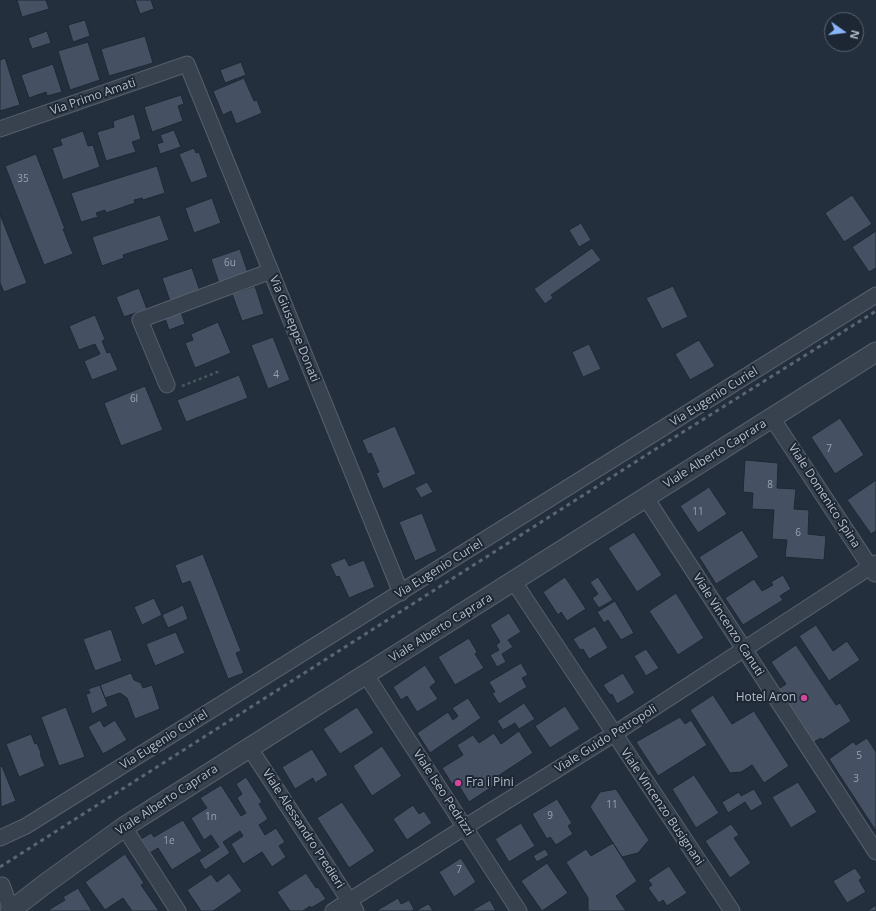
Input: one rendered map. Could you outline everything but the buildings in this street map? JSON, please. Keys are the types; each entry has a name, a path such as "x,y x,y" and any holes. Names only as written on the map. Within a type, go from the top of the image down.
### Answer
{"street":[{"name":"Via Primo Amati","path":"0,129 187,64"},
{"name":"Via Giuseppe Donati","path":"187,64 401,593"},
{"path":"167,385 140,320 271,271"},
{"name":"Via Eugenio Curiel","path":"0,838 26,826 876,295"},
{"name":"Viale Alberto Caprara","path":"11,911 45,884 124,827 876,352"},
{"name":"Viale Domenico Spina","path":"772,418 874,568"},
{"name":"Viale Vincenzo Canuti","path":"646,498 876,852"},
{"name":"Viale Guido Petropoli","path":"333,911 353,906 465,826 614,734 874,568"},
{"name":"Viale Vincenzo Busignani","path":"514,582 732,911"},
{"name":"Viale Iseo Pedrizzi","path":"366,674 519,911"},
{"name":"Viale Alessandro Predieri","path":"249,747 353,906"},
{"path":"124,827 178,911"},
{"path":"1,892 11,911"}],"path":[{"path":"167,385 172,383 175,389 220,371"}],"railway":[{"path":"0,867 651,452 876,311"}],"place":[{"name":"Hotel Aron","path":"804,698"},
{"name":"Fra i Pini","path":"458,783"}]}
